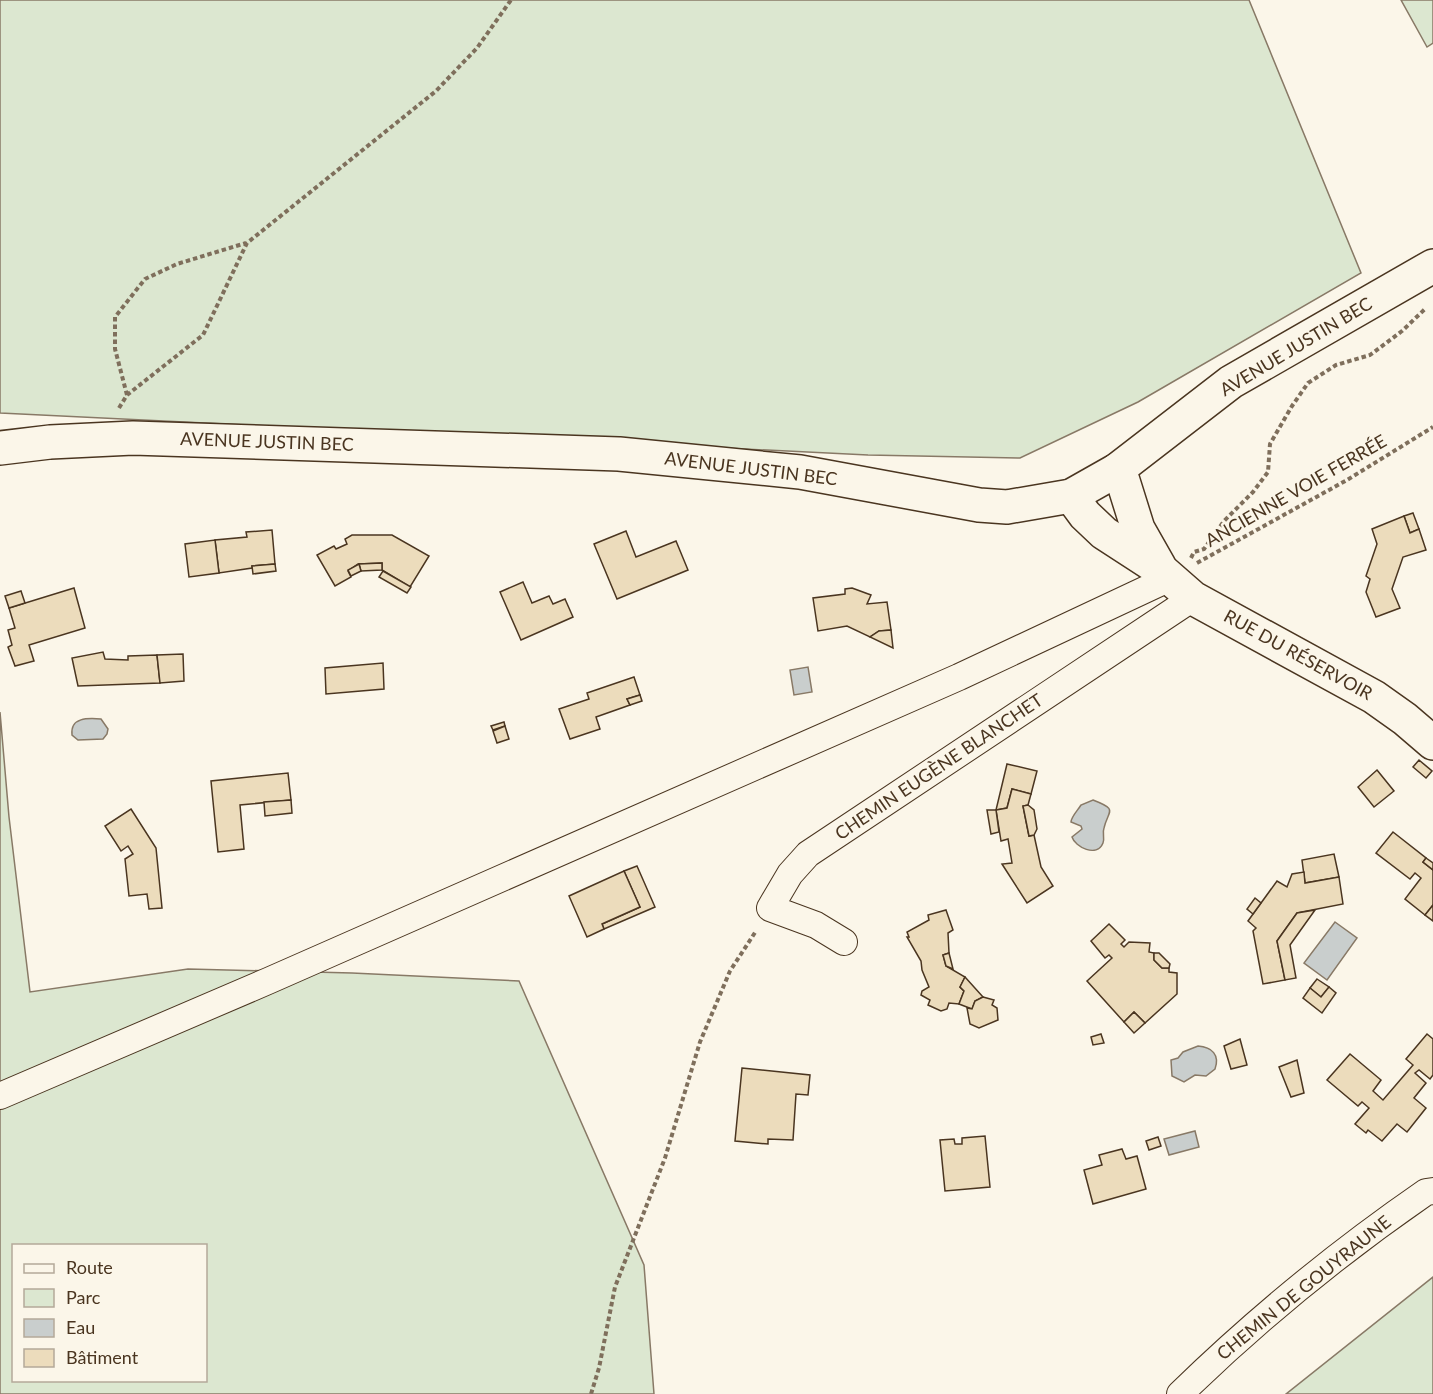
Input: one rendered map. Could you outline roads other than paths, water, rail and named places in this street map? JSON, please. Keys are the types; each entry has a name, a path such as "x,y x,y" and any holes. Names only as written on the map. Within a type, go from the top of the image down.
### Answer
{"street":[{"name":"AVENUE JUSTIN BEC","path":"0,448 50,442 133,438 619,454 800,472 979,505 1007,507 1071,496 1117,470 1231,382 1433,266"},
{"path":"0,1096 268,981 1178,579 1138,529 1123,481 1117,470"},
{"name":"RUE DU RÉSERVOIR","path":"1071,496 1085,515 1104,533 1374,697 1433,743"},
{"name":"CHEMIN EUGÈNE BLANCHET","path":"844,942 816,925 770,908 790,874 808,854 1178,579"},
{"name":"CHEMIN DE GOUYRAUNE","path":"1180,1394 1234,1342 1378,1225 1426,1192 1433,1191"}],"water":[{"path":"808,667 812,692 794,695 790,670"},
{"path":"86,719 101,719 108,729 103,739 78,740 72,735 72,729 77,722"},
{"path":"1093,800 1106,806 1110,811 1103,830 1103,843 1096,850 1086,849 1074,841 1072,837 1082,829 1081,826 1071,822 1081,805"},
{"path":"1335,922 1357,938 1327,980 1304,963"},
{"path":"1198,1046 1214,1053 1216,1056 1215,1069 1206,1076 1195,1075 1184,1082 1172,1076 1171,1060"},
{"path":"1195,1131 1199,1147 1169,1155 1164,1139"}]}
